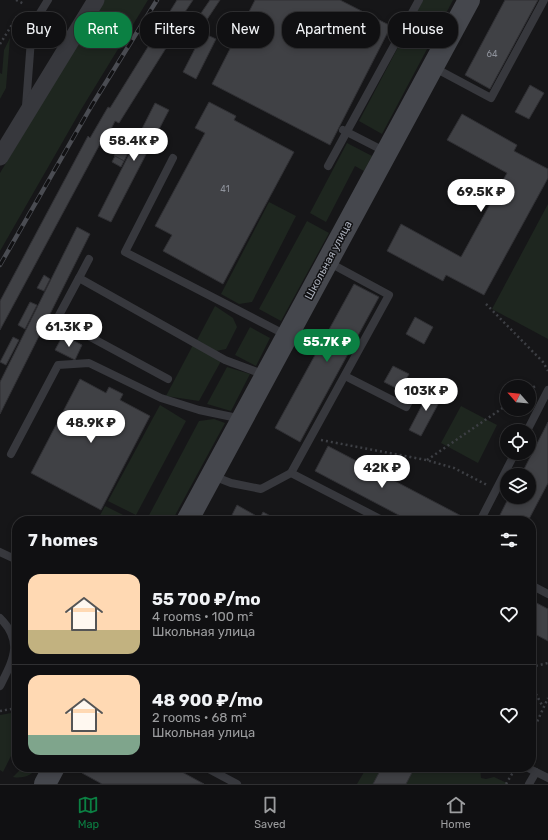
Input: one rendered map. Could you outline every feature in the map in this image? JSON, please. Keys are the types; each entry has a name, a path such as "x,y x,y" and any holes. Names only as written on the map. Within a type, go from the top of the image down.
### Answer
{"street":[{"path":"0,157 96,0"},
{"name":"Школьная улица","path":"190,516 469,0"},
{"path":"45,784 51,772"}],"lane":[{"path":"26,114 32,26 48,0"},
{"path":"328,166 345,131 419,0"},
{"path":"433,66 491,98 544,0"},
{"path":"345,131 386,152"},
{"path":"173,158 124,252 288,335"},
{"path":"88,259 57,319 168,379"},
{"path":"212,475 231,483 261,489 291,473 389,295 327,262"},
{"path":"79,278 225,360 266,376"},
{"path":"11,454 58,366 89,363 161,398 199,410 242,419"},
{"path":"345,376 406,408 414,392"},
{"path":"531,424 548,390"},
{"path":"483,516 511,460"},
{"path":"291,473 374,516"},
{"path":"0,552 12,558"},
{"path":"536,588 548,594"},
{"path":"0,618 7,625 12,635"},
{"path":"0,686 12,663"},
{"path":"214,772 237,784"},
{"path":"529,784 536,772 548,778"}],"path":[{"path":"16,0 24,4"},
{"path":"0,44 12,24"},
{"path":"486,304 543,362 548,371"},
{"path":"426,460 500,410"},
{"path":"311,438 426,460 454,468 496,490"},
{"path":"536,667 548,663"},
{"path":"536,694 543,707"},
{"path":"536,723 548,698"},
{"path":"0,711 12,709"},
{"path":"506,784 513,772"}],"shaded area":[{"path":"104,0 148,0 132,26 132,12 97,12"},
{"path":"423,0 453,0 447,12 417,12"},
{"path":"10,38 6,88 0,99 0,73 2,74 4,50"},
{"path":"75,48 119,48 82,108 0,251 0,173"},
{"path":"398,48 428,48 382,134 359,121"},
{"path":"347,143 372,156 364,171 355,166 326,222 310,213"},
{"path":"269,202 296,216 252,302 239,304 221,294"},
{"path":"548,204 548,339 492,309"},
{"path":"307,221 329,233 281,321 259,309"},
{"path":"215,306 233,318 237,327 226,349 216,351 197,340"},
{"path":"250,327 270,338 256,366 235,355"},
{"path":"193,345 221,361 199,401 166,396"},
{"path":"227,367 250,374 231,411 207,404"},
{"path":"160,405 186,421 136,515 108,501"},
{"path":"461,406 497,425 478,463 441,443"},
{"path":"214,419 225,423 175,516 149,516 199,421"},
{"path":"105,506 125,516 100,516"},
{"path":"12,713 12,754 3,772 0,770 0,715"},
{"path":"18,772 33,772 27,776 13,777"},
{"path":"364,772 480,772 481,778 486,779 494,777 509,784 357,784"}],"building":[{"path":"177,0 193,0 185,12 170,12"},
{"path":"210,0 220,0 209,16 209,12 202,12"},
{"path":"255,0 340,0 364,12 282,12 282,48 380,48 330,145 212,84 230,48 274,48 274,12 249,12"},
{"path":"505,0 538,0 490,89 465,75"},
{"path":"380,20 388,24 388,32 380,47"},
{"path":"209,36 216,39 196,79 183,72 195,48 209,48"},
{"path":"147,48 166,48 119,123 115,121 103,145 100,144 0,330 0,301 88,136 90,138 108,107 110,108"},
{"path":"530,85 544,93 529,119 515,112"},
{"path":"209,102 236,116 234,120 294,152 223,284 163,251 172,235 155,226 205,133 195,128"},
{"path":"155,103 169,110 111,222 98,216"},
{"path":"462,114 517,145 514,151 548,169 548,178 484,295 446,275 443,281 387,251 401,224 461,257 507,173 447,140"},
{"path":"126,140 133,143 128,153 122,149"},
{"path":"118,147 128,153 124,161 114,156"},
{"path":"115,156 124,161 121,167 112,162"},
{"path":"77,227 90,234 0,414 0,382"},
{"path":"44,275 50,279 44,291 37,288"},
{"path":"354,284 379,297 300,442 275,428"},
{"path":"30,302 37,305 25,329 18,325"},
{"path":"415,317 433,327 424,344 406,334"},
{"path":"63,335 82,345 75,360 55,350"},
{"path":"13,337 19,340 6,365 0,362"},
{"path":"393,366 409,374 400,390 384,382"},
{"path":"80,379 106,393 109,387 123,394 120,400 150,416 101,510 31,473"},
{"path":"431,388 443,395 421,436 409,430"},
{"path":"548,422 548,483 531,516 500,516 506,504 536,504 536,468 525,468 529,460 536,460 536,446"},
{"path":"328,446 461,516 400,516 315,471"},
{"path":"237,505 256,516 232,516"},
{"path":"263,512 271,516 261,516"},
{"path":"536,603 548,609 548,641 536,635"},
{"path":"182,772 204,784 102,784 82,773"},
{"path":"379,772 412,772 406,784 373,784"}],"railway":[{"path":"0,265 92,105 157,0"}]}
